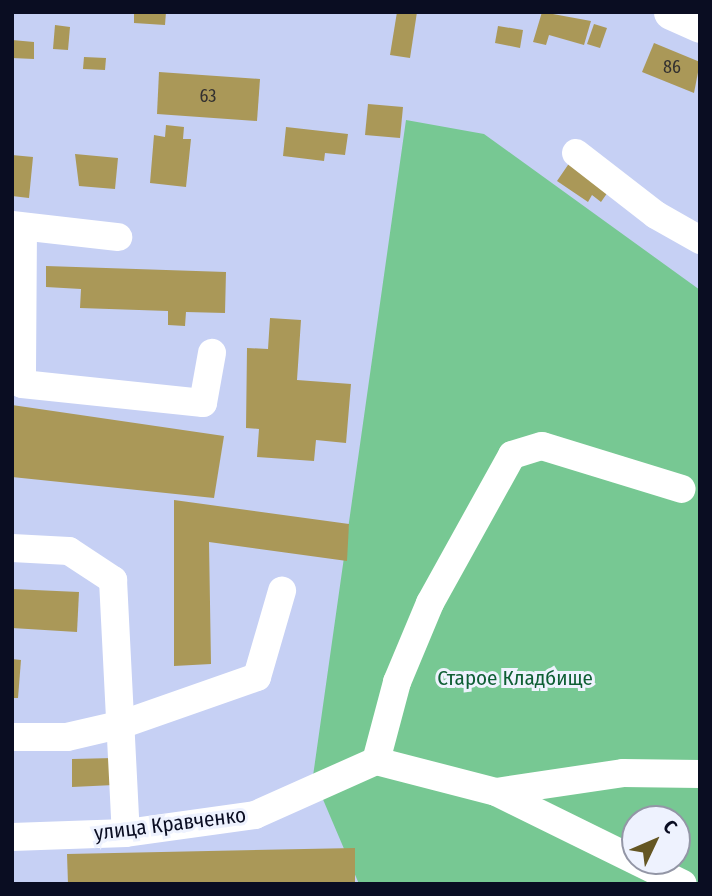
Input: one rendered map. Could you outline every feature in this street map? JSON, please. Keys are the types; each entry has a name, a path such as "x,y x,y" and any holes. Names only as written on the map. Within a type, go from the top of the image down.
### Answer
{"main road":[{"path":"671,12 700,25"}],"street":[{"path":"576,153 656,215 700,240"},
{"path":"118,237 18,226 22,384 204,403 212,353"},
{"path":"682,489 542,446 512,455 430,603 397,682 376,761 496,792 683,884"},
{"path":"12,548 69,551 113,580 123,724 126,833"},
{"path":"12,737 67,737 123,724 257,677 282,591"},
{"name":"улица Кравченко","path":"12,837 126,833 255,815 320,781 376,761"},
{"path":"496,792 623,773 700,774"}],"green space":[{"name":"Старое Кладбище","path":"406,120 484,134 700,290 700,884 359,884 313,776"}],"building":[{"path":"134,12 166,12 165,25 134,23"},
{"path":"397,12 417,12 410,58 390,55"},
{"path":"542,12 591,21 584,45 549,35 546,45 533,42"},
{"path":"594,24 607,28 600,48 587,44"},
{"path":"55,25 70,27 68,50 53,49"},
{"path":"498,26 523,30 520,48 495,43"},
{"path":"12,40 34,42 34,59 12,58"},
{"path":"654,43 700,62 694,93 642,72"},
{"path":"84,57 106,58 105,70 83,69"},
{"path":"159,72 260,79 257,121 157,114"},
{"path":"368,104 403,107 400,138 365,135"},
{"path":"166,125 184,127 183,139 191,139 186,187 150,183 154,135 165,137"},
{"path":"286,127 348,134 345,155 325,153 324,161 283,156"},
{"path":"75,154 118,158 115,189 79,186"},
{"path":"12,155 33,157 29,198 12,196"},
{"path":"570,162 610,189 601,202 592,195 588,202 557,181"},
{"path":"46,266 226,272 225,313 186,312 185,326 168,325 168,311 80,308 81,289 46,287"},
{"path":"270,318 301,320 297,380 351,384 346,443 316,440 314,461 257,457 259,429 246,428 247,348 268,349"},
{"path":"12,405 224,436 214,498 12,477"},
{"path":"174,500 349,524 347,561 209,542 211,664 174,666"},
{"path":"12,589 79,592 77,632 12,628"},
{"path":"12,659 21,660 18,698 12,698"},
{"path":"114,758 114,785 72,787 72,759"},
{"path":"355,848 355,884 68,884 67,854"}]}
